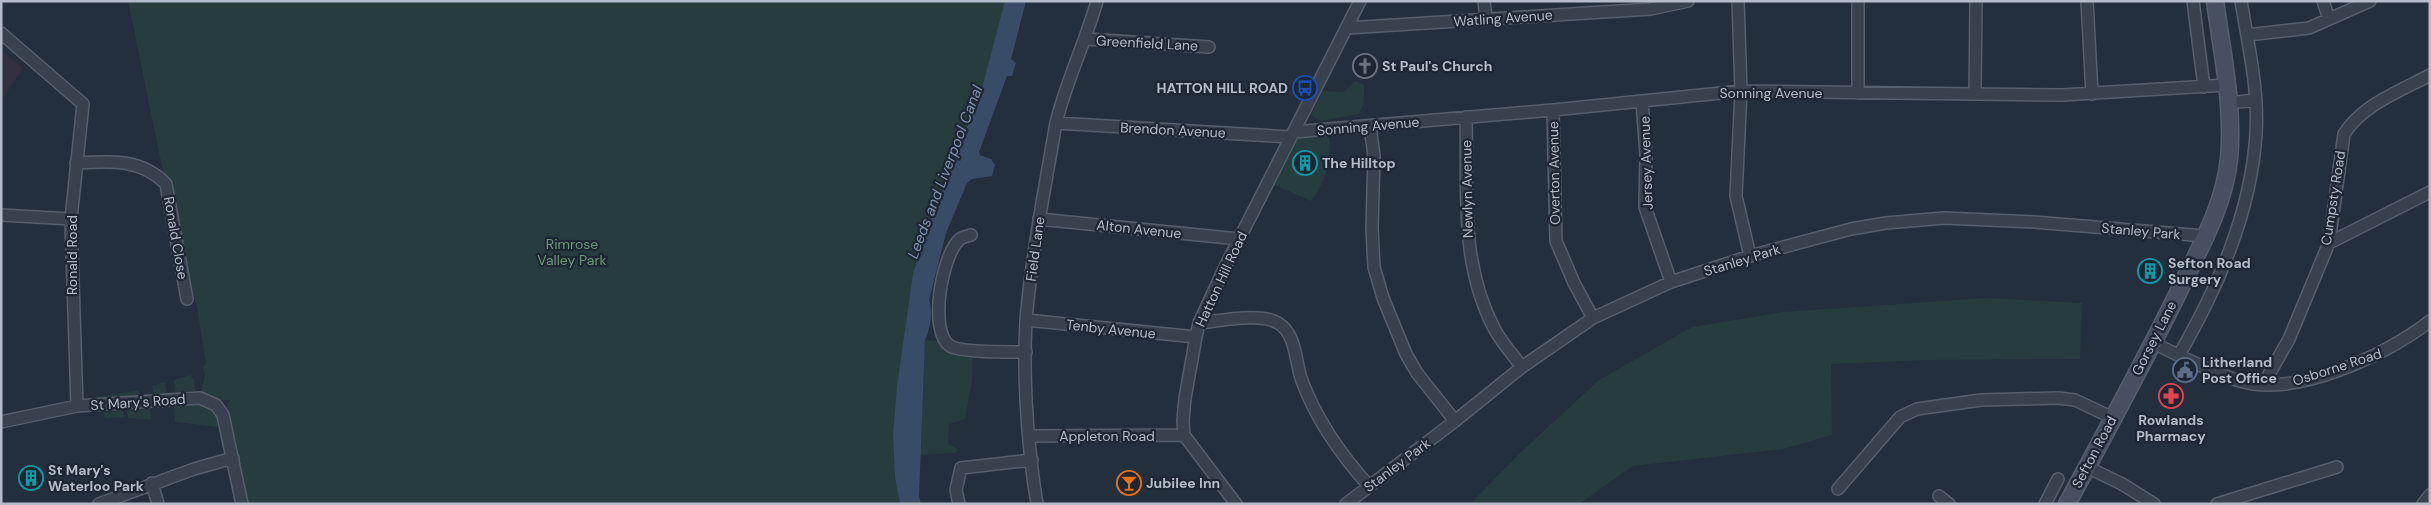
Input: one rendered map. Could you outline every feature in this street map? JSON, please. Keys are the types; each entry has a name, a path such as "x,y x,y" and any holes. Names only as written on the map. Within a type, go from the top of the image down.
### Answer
{"main road":[{"name":"Gorsey Lane","path":"2122,401 2153,343 2205,236 2220,198 2229,160 2228,103 2215,1"},
{"name":"Sefton Road","path":"2067,504 2122,401"}],"street":[{"name":"Field Lane","path":"1038,504 1030,436 1026,320 1039,219 1056,124 1063,95 1086,39 1097,1"},
{"name":"Hatton Hill Road","path":"1184,435 1184,406 1199,323 1239,239 1360,1"},
{"path":"1484,1 1486,19"},
{"name":"Watling Avenue","path":"1346,28 1651,9 1688,1"},
{"path":"1738,1 1741,91 1736,196 1750,256"},
{"path":"1858,1 1858,93"},
{"path":"1975,94 1976,1"},
{"path":"2087,1 2092,94"},
{"path":"2192,1 2204,87"},
{"path":"2179,355 2204,312 2238,225 2256,134 2256,100 2241,1"},
{"path":"2323,1 2329,19"},
{"path":"2247,35 2309,28 2370,1"},
{"name":"Ronald Road","path":"1,34 83,104 71,219 77,406"},
{"name":"Greenfield Lane","path":"1086,39 1209,47"},
{"name":"Cumpsty Road","path":"2264,385 2289,338 2329,243 2344,134 2353,120 2372,106 2430,75"},
{"name":"Sonning Avenue","path":"1292,134 1741,91 2092,94 2226,85"},
{"path":"2228,103 2256,100"},
{"name":"Jersey Avenue","path":"1642,101 1646,155 1645,207 1671,282"},
{"name":"Overton Avenue","path":"1554,110 1554,218 1556,240 1574,283 1593,318"},
{"name":"Newlyn Avenue","path":"1466,117 1465,204 1471,264 1482,303 1492,325 1522,366"},
{"name":"Brendon Avenue","path":"1056,124 1292,134"},
{"path":"1370,126 1374,156 1372,228 1374,267 1397,332 1417,374 1455,421"},
{"name":"Ronald Close","path":"76,163 121,161 156,173 166,184 187,299"},
{"path":"2329,243 2430,192"},
{"path":"1,215 71,219"},
{"name":"Stanley Park","path":"1346,504 1455,421 1522,366 1593,318 1671,282 1750,256 1851,229 1886,223 1944,218 2034,222 2205,236"},
{"name":"Alton Avenue","path":"1039,219 1239,239"},
{"path":"971,235 961,238 953,248 946,265 938,315 942,336 951,346 963,349 1026,352"},
{"path":"1199,323 1256,317 1277,322 1283,327 1294,350 1301,380 1313,408 1348,464 1369,486"},
{"name":"Tenby Avenue","path":"1026,320 1196,337"},
{"name":"Osborne Road","path":"2153,343 2241,381 2264,385 2293,383 2344,368 2387,351 2430,321"},
{"name":"St Mary's Road","path":"1,422 77,406 200,398 216,405 223,415 233,458"},
{"path":"1838,489 1900,417 1917,409 1981,400 2058,398 2075,400 2113,418"},
{"path":"1184,435 1236,504"},
{"name":"Appleton Road","path":"1030,436 1184,435"},
{"path":"99,504 152,484 233,458 242,504"},
{"path":"959,504 956,490 961,468 1032,460"},
{"path":"2087,467 2122,484 2154,504"},
{"path":"2218,504 2337,467"},
{"path":"2045,504 2058,479"},
{"path":"152,484 158,504"},
{"path":"2423,504 2430,495"}],"shaded area":[{"path":"1,51 23,68 1,101"}],"green space":[{"name":"Rimrose Valley Park","path":"128,1 1016,1 926,261 911,504 242,504 223,415 230,400 220,400 201,391 205,376 203,367 206,363 197,307 161,162"},
{"path":"1355,81 1364,85 1364,102 1359,114 1320,121 1311,115 1323,91 1344,92"},
{"path":"1329,136 1330,154 1327,170 1321,186 1311,201 1275,185 1298,138"},
{"path":"1986,298 2082,303 2080,359 1926,360 1831,364 1832,435 1783,449 1633,466 1579,504 1470,504 1520,453 1599,380 1692,327 1784,312"},
{"path":"925,340 973,344 972,381 965,419 949,424 948,444 957,449 956,453 920,455"},
{"path":"191,375 192,379 194,379 195,391 175,392 174,380"},
{"path":"165,382 167,393 154,395 152,386"},
{"path":"138,390 139,396 90,401 90,399"},
{"path":"198,405 212,410 223,431 219,427 175,422 174,407"},
{"path":"150,409 151,420 128,418 127,411"},
{"path":"123,411 124,417 105,418 104,413"}],"water":[{"path":"1005,1 1026,1 1011,59 1016,63 1012,76 1007,76 979,152 980,155 991,159 995,165 992,176 972,179 967,183 946,233 929,300 931,309 930,320 925,340 919,496 921,504 900,504 895,477 893,435 897,386 913,274 932,215 981,92"}],"place":[{"name":"St Paul's Church","path":"1365,66"},
{"name":"HATTON HILL ROAD","path":"1305,88"},
{"name":"The Hilltop","path":"1305,163"},
{"name":"Sefton Road Surgery","path":"2150,271"},
{"name":"Litherland Post Office","path":"2185,370"},
{"name":"Rowlands Pharmacy","path":"2171,396"},
{"name":"St Mary's Waterloo Park","path":"31,478"},
{"name":"Jubilee Inn","path":"1129,483"}],"water label":[{"name":"Leeds and Liverpool Canal","path":"945,172"}]}
